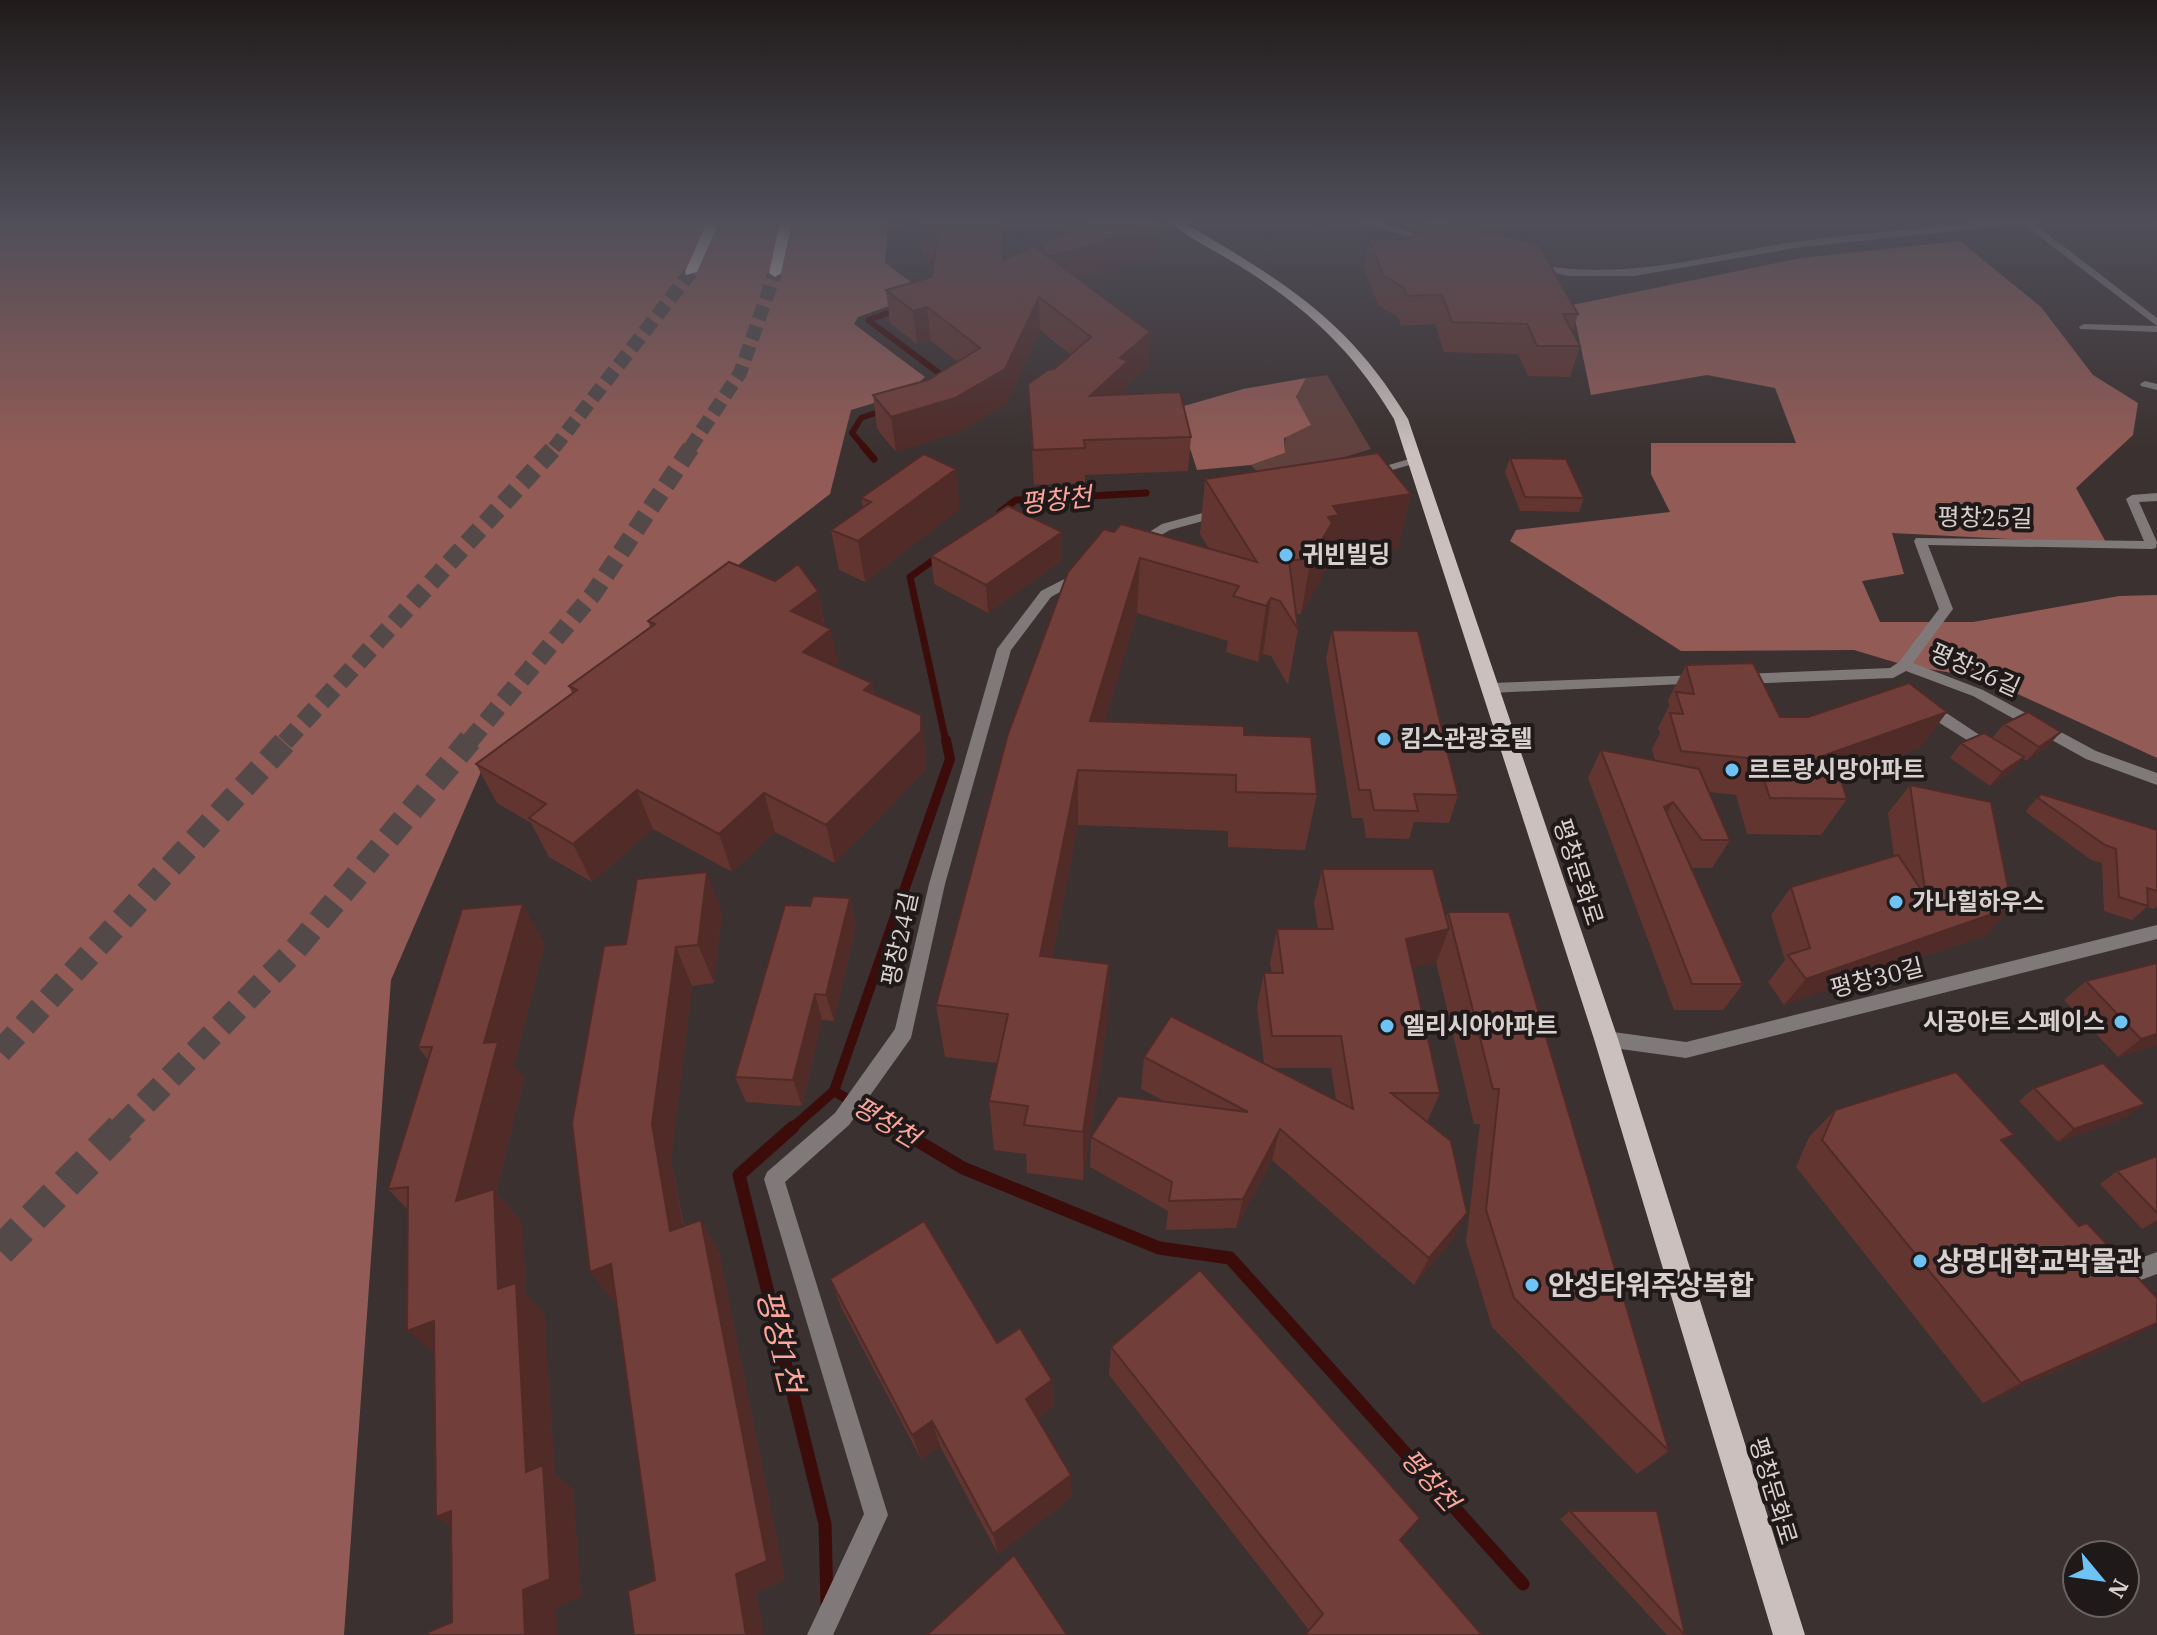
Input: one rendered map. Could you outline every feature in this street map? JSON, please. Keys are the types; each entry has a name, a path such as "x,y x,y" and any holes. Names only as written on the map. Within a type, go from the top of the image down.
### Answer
{"main road":[{"name":"평창문화로","path":"1296,298 1336,329 1384,387 1416,460 1606,1039 1789,1635"}],"street":[{"path":"2121,298 2157,326"},
{"path":"2084,327 2157,326"},
{"path":"1357,476 1416,460"},
{"name":"평창25길","path":"1904,665 1946,609 1920,541 2152,545 2132,499 2157,497"},
{"path":"1126,550 1166,527 1240,507"},
{"name":"평창24길","path":"820,1635 876,1515 774,1179 842,1119 904,1032 937,884 1004,649 1046,594 1100,564"},
{"path":"1729,679 1893,673 1904,665"},
{"name":"평창26길","path":"1904,665 1978,693 2091,755 2157,779"},
{"path":"1872,674 1891,691"},
{"path":"1491,688 1713,680"},
{"path":"1910,708 1943,718 2004,756"},
{"name":"평창30길","path":"1606,1039 1686,1050 2157,932"},
{"path":"2116,1278 2157,1263"}],"shaded area":[{"path":"0,298 911,298 858,317 854,324 925,377 907,393 851,410 830,494 486,760 391,980 344,1635 0,1635"},
{"path":"1605,298 2030,298 2041,307 2093,375 2138,403 2133,435 2076,488 2107,544 1892,533 1904,574 1862,581 1880,622 1973,622 2119,596 2157,595 2157,758 1983,678 1904,665 1854,650 1681,651 1510,541 1516,530 1670,512 1651,474 1651,443 1796,443 1775,388 1707,375 1591,395 1572,305"},
{"path":"1327,375 1371,449 1266,481 1251,465 1285,453 1290,414 1306,378"},
{"path":"1306,378 1296,397 1311,425 1284,438 1285,453 1251,465 1197,470 1177,408 1243,389"}],"building":[{"path":"897,298 1038,298 1005,369 955,398 891,417 873,395 928,380 980,348 927,307 913,311"},
{"path":"1041,298 1105,298 1150,332 1120,358 1128,361 1090,396 1180,392 1191,437 1084,440 1085,448 1033,450 1028,384 1054,369 1091,337"},
{"path":"1443,298 1569,298 1578,314 1563,314 1580,346 1537,346 1527,324 1452,322"},
{"path":"1378,453 1411,494 1333,506 1339,515 1328,517 1332,523 1311,558 1289,561 1298,629 1280,601 1271,598 1266,606 1233,596 1239,586 1140,558 1090,721 1244,726 1244,735 1311,737 1317,794 1236,792 1236,775 1078,770 1040,956 1109,964 1083,1132 1024,1125 1028,1106 989,1101 1008,1014 936,1005 1008,734 1068,572 1104,529 1114,532 1121,524 1257,562 1205,479"},
{"path":"924,454 956,469 858,541 831,530 871,502 861,498"},
{"path":"1510,458 1566,459 1584,498 1525,497"},
{"path":"1008,506 1062,532 986,585 931,556"},
{"path":"729,562 775,581 798,564 818,591 791,611 831,629 803,652 872,683 864,690 921,715 921,731 826,825 764,793 719,834 637,790 573,844 529,818 546,804 476,764 577,690 569,686 655,624 648,621"},
{"name":"킴스관광호텔","path":"1332,630 1418,631 1458,795 1414,794 1418,811 1374,810 1370,790 1359,790"},
{"path":"1753,663 1780,717 1808,717 1909,683 1947,712 1817,758 1835,761 1847,799 1770,798 1757,759 1681,751 1670,713 1683,714 1676,692 1694,694 1686,665"},
{"path":"2028,712 2061,732 2039,747 2004,724"},
{"path":"1984,733 2024,757 2002,772 1961,743"},
{"path":"1601,750 1699,769 1730,840 1702,840 1673,802 1664,807 1743,984 1692,984"},
{"name":"가나힐하우스","path":"1910,785 1991,802 2012,907 1806,979 1788,955 1810,948 1791,887 1898,855 1926,897"},
{"path":"2041,794 2157,830 2157,891 2147,888 2148,906 2119,897 2116,849 2105,845 2038,798"},
{"path":"1322,869 1433,869 1449,929 1406,939 1440,1093 1391,1093 1451,1141 1467,1213 1429,1258 1280,1129 1243,1199 1169,1201 1172,1182 1091,1137 1118,1096 1248,1112 1144,1057 1171,1016 1353,1109 1341,1036 1272,1036 1264,973 1283,973 1277,929 1333,929"},
{"path":"707,872 698,945 676,947 652,1124 670,1231 701,1220 767,1561 736,1574 746,1635 634,1635 628,1591 655,1580 611,1264 590,1272 572,1123 604,946 626,944 637,879"},
{"path":"813,896 850,898 826,995 815,994 793,1080 735,1077 785,905 810,906"},
{"path":"523,904 484,1043 498,1042 456,1201 494,1189 498,1289 516,1283 526,1472 543,1465 550,1579 523,1590 525,1635 428,1635 428,1632 452,1622 451,1511 436,1517 434,1321 407,1331 408,1187 388,1189 432,1047 418,1047 462,909"},
{"path":"1448,912 1509,912 1669,1451 1514,1298 1486,1210 1499,1089 1493,1089"},
{"path":"2157,963 2157,1034 2141,1039 2086,981"},
{"path":"2103,1063 2145,1104 2074,1129 2034,1088"},
{"path":"1956,1072 2014,1135 2001,1140 2079,1226 2087,1223 2157,1298 2157,1323 2021,1383 1822,1140 1835,1110"},
{"path":"2157,1156 2157,1213 2117,1171"},
{"path":"924,1221 997,1343 1020,1328 1052,1380 1026,1399 1071,1475 993,1534 932,1421 912,1435 830,1279"},
{"path":"1200,1270 1420,1518 1400,1540 1482,1635 1305,1635 1323,1614 1111,1347"},
{"path":"1570,1511 1657,1511 1685,1635"},
{"path":"1014,1555 1067,1635 927,1635"}],"waterway":[{"name":"평창천","path":"899,309 868,320 943,376 938,380"},
{"name":"평창천","path":"865,448 852,433 861,418 884,410"},
{"name":"평창천","path":"863,446 874,459"},
{"name":"평창천","path":"1000,512 1016,500 1146,493"},
{"name":"평창천","path":"939,556 910,577 946,742"},
{"name":"평창천","path":"834,1091 950,759 946,740"},
{"name":"평창1천","path":"791,1129 834,1091"},
{"name":"평창천","path":"834,1091 898,1129"},
{"name":"평창1천","path":"793,1127 739,1175 825,1524 827,1604"},
{"name":"평창천","path":"894,1127 963,1168 1159,1248 1230,1258 1523,1584"}],"tunnel":[{"path":"554,448 671,298"},
{"path":"690,448 740,373 766,298"},
{"path":"285,742 556,446"},
{"path":"469,742 593,594 692,446"},
{"path":"0,1052 287,740"},
{"path":"120,1129 293,952 470,740"},
{"path":"0,1251 122,1127"}],"place":[{"name":"귀빈빌딩","path":"1286,555"},
{"name":"킴스관광호텔","path":"1384,739"},
{"name":"르트랑시망아파트","path":"1732,770"},
{"name":"가나힐하우스","path":"1896,902"},
{"name":"시공아트 스페이스","path":"2121,1022"},
{"name":"엘리시아아파트","path":"1387,1026"},
{"name":"상명대학교박물관","path":"1920,1261"},
{"name":"안성타워주상복합","path":"1532,1285"}]}
